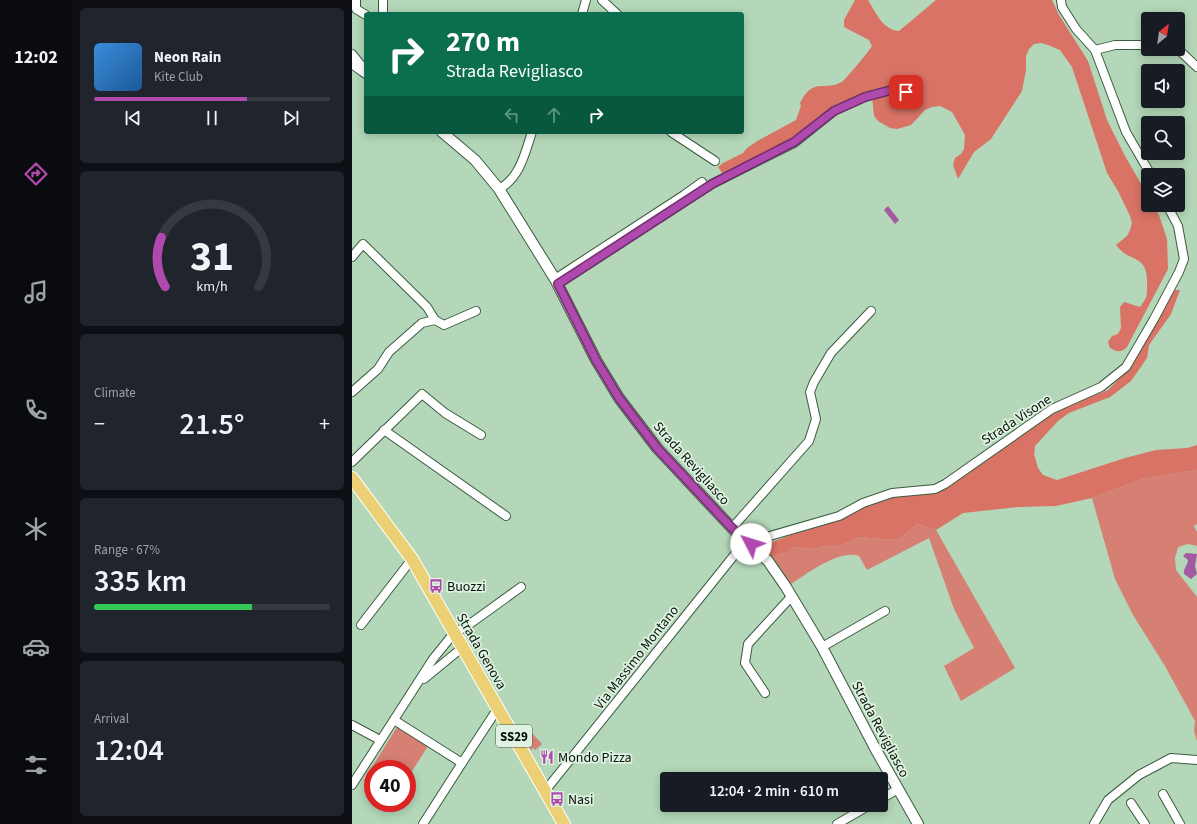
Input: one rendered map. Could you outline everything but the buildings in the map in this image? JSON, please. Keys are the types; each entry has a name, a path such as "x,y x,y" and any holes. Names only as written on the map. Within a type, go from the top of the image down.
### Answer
{"main road":[{"name":"Strada Genova","path":"352,478 412,559 564,824"}],"street":[{"path":"356,0 356,9 364,14"},
{"path":"383,0 383,12"},
{"path":"583,12 586,0"},
{"path":"602,0 615,12"},
{"path":"1062,0 1062,7 1076,29 1095,50 1126,132 1147,168"},
{"path":"1095,50 1115,46 1141,45"},
{"path":"352,54 364,68"},
{"path":"1185,56 1197,67"},
{"path":"352,63 364,72"},
{"path":"556,282 712,184 794,142 834,111 865,97 895,89 906,92 914,99"},
{"name":"Strada Revigliasco","path":"444,134 475,160 500,189 556,282 596,360 619,398 657,448 732,528 751,544 768,562 822,647 918,824"},
{"path":"500,189 508,185 514,177 531,134"},
{"path":"674,134 715,161"},
{"path":"556,282 684,196 702,182"},
{"name":"Strada Visone","path":"751,544 763,538 839,516 863,502 892,493 935,489 945,484 1052,409 1101,386 1126,367 1154,319 1179,272 1184,259 1178,226 1171,212"},
{"path":"352,257 363,244 427,307 435,320 444,324 476,311"},
{"path":"732,528 809,441 816,419 810,392 814,382 831,353 871,311"},
{"path":"352,392 378,369 390,352 422,323 435,320"},
{"path":"352,462 422,394 445,413 481,435"},
{"path":"384,430 506,516"},
{"name":"Via Massimo Montano","path":"545,791 740,548 751,544"},
{"path":"361,625 412,559"},
{"path":"352,785 433,659 454,633 467,626 521,587"},
{"path":"765,693 744,664 745,652 748,644 791,597"},
{"path":"822,647 885,612"},
{"path":"418,683 463,647"},
{"path":"423,824 498,708"},
{"path":"394,720 462,763"},
{"path":"352,725 380,740"},
{"path":"1094,824 1108,800 1139,775 1171,758 1197,760"},
{"path":"888,795 898,789"},
{"path":"1163,794 1180,824"},
{"path":"1131,803 1145,824"},
{"path":"837,824 858,812"}],"shaded area":[{"path":"855,0 868,0 884,24 893,30 899,31 936,0 1052,0 1059,15 1088,61 1107,120 1141,184 1141,212 1157,212 1167,239 1168,269 1125,349 1119,351 1110,348 1108,342 1112,336 1118,334 1121,328 1120,307 1124,302 1140,307 1146,298 1147,274 1141,263 1121,251 1116,245 1127,236 1130,230 1132,223 1130,216 1118,191 1107,173 1072,67 1060,50 1041,43 1034,44 1029,49 1026,56 1026,70 1022,91 991,139 974,152 958,179 953,165 955,158 961,154 964,149 965,135 952,112 940,106 932,107 925,110 911,125 897,129 890,128 878,121 874,116 872,96 866,92 827,112 784,143 762,154 743,167 730,172 722,173 718,167 723,163 743,153 747,148 759,140 796,120 801,106 800,103 810,90 814,87 835,85 842,82 867,53 872,46 869,40 844,27 844,20"},
{"path":"888,206 899,220 895,224 884,210"},
{"path":"1173,290 1180,290 1171,314 1149,345 1147,358 1131,381 1110,397 1069,413 1058,421 1035,446 1034,454 1038,468 1043,475 1057,480 1125,458 1156,450 1187,448 1197,445 1197,470 1142,479 1092,498 1056,506 1018,507 963,513 936,530 917,524 901,538 893,540 859,537 841,545 828,545 815,549 793,547 788,552 772,557 762,546 892,496 936,493 950,485 990,455 1056,410 1108,390 1126,372 1145,343"},
{"path":"1197,470 1197,524 1194,526 1197,532 1197,546 1188,544 1178,547 1175,558 1176,570 1197,597 1197,741 1194,731 1195,721 1165,666 1133,615 1115,579 1092,498 1142,479"},
{"path":"917,524 936,530 1015,668 961,701 944,666 974,648 954,609 929,538 867,570 859,556 842,556 814,569 791,584 772,557 788,552 793,547 815,549 828,545 841,545 859,537 893,540 901,538"},
{"path":"1186,553 1197,554 1195,566 1197,574 1191,579 1184,574 1188,560 1183,556"},
{"path":"397,727 428,746 416,765 416,760 376,760"},
{"path":"530,731 542,744 535,750 533,748 531,750 523,736"}],"place":[{"name":"Buozzi","path":"436,586"},
{"name":"Mondo Pizza","path":"547,757"},
{"name":"Nasi","path":"557,799"}],"route":[{"path":"751,544 732,528 657,448 619,398 596,360 558,284 712,184 794,142 834,111 865,97 895,89 906,92"}]}
